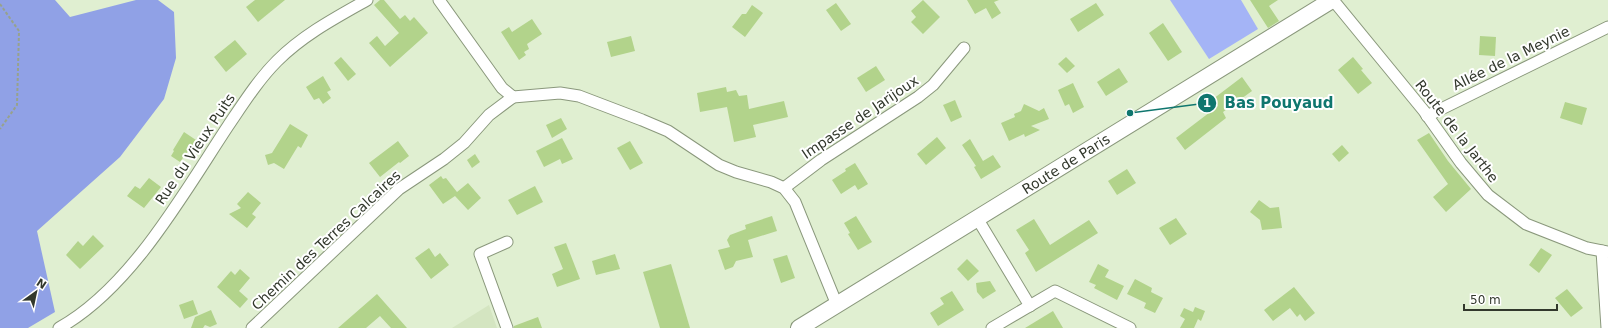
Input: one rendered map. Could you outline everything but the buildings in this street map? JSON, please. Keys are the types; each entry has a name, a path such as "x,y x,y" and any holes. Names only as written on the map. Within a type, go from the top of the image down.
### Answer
{"main road":[{"name":"Route de Paris","path":"800,328 1333,0"}],"street":[{"name":"Rue du Vieux Puits","path":"59,328 76,319 98,301 127,270 163,224 256,85 277,61 314,30 366,0"},
{"path":"439,0 502,88 513,97 560,92 579,96 668,131 719,165 736,172 771,182 784,188 795,202 837,305"},
{"name":"Route de la Jarthe","path":"1333,0 1427,116 1460,163 1488,196 1526,224 1587,248 1605,251"},
{"name":"Allée de la Meynie","path":"1427,116 1608,27"},
{"name":"Impasse de Jarijoux","path":"784,188 821,160 918,97 933,85 964,48"},
{"name":"Chemin des Terres Calcaires","path":"252,328 399,189 444,159 464,143 489,115 513,97"},
{"path":"977,218 1030,306"},
{"path":"507,328 480,254 508,242"},
{"path":"1605,251 1607,328"},
{"path":"992,328 1055,291 1130,328"}],"path":[{"path":"0,4 18,31 17,105 0,129"}],"shaded area":[{"path":"0,0 55,0 70,17 136,0 158,0 174,12 176,58 164,99 120,157 37,231 55,312 28,328 0,328"},
{"path":"1170,0 1241,0 1258,29 1209,59"},
{"path":"489,305 497,328 452,328"}],"place":[{"name":"Bas Pouyaud","path":"1130,113"}]}
